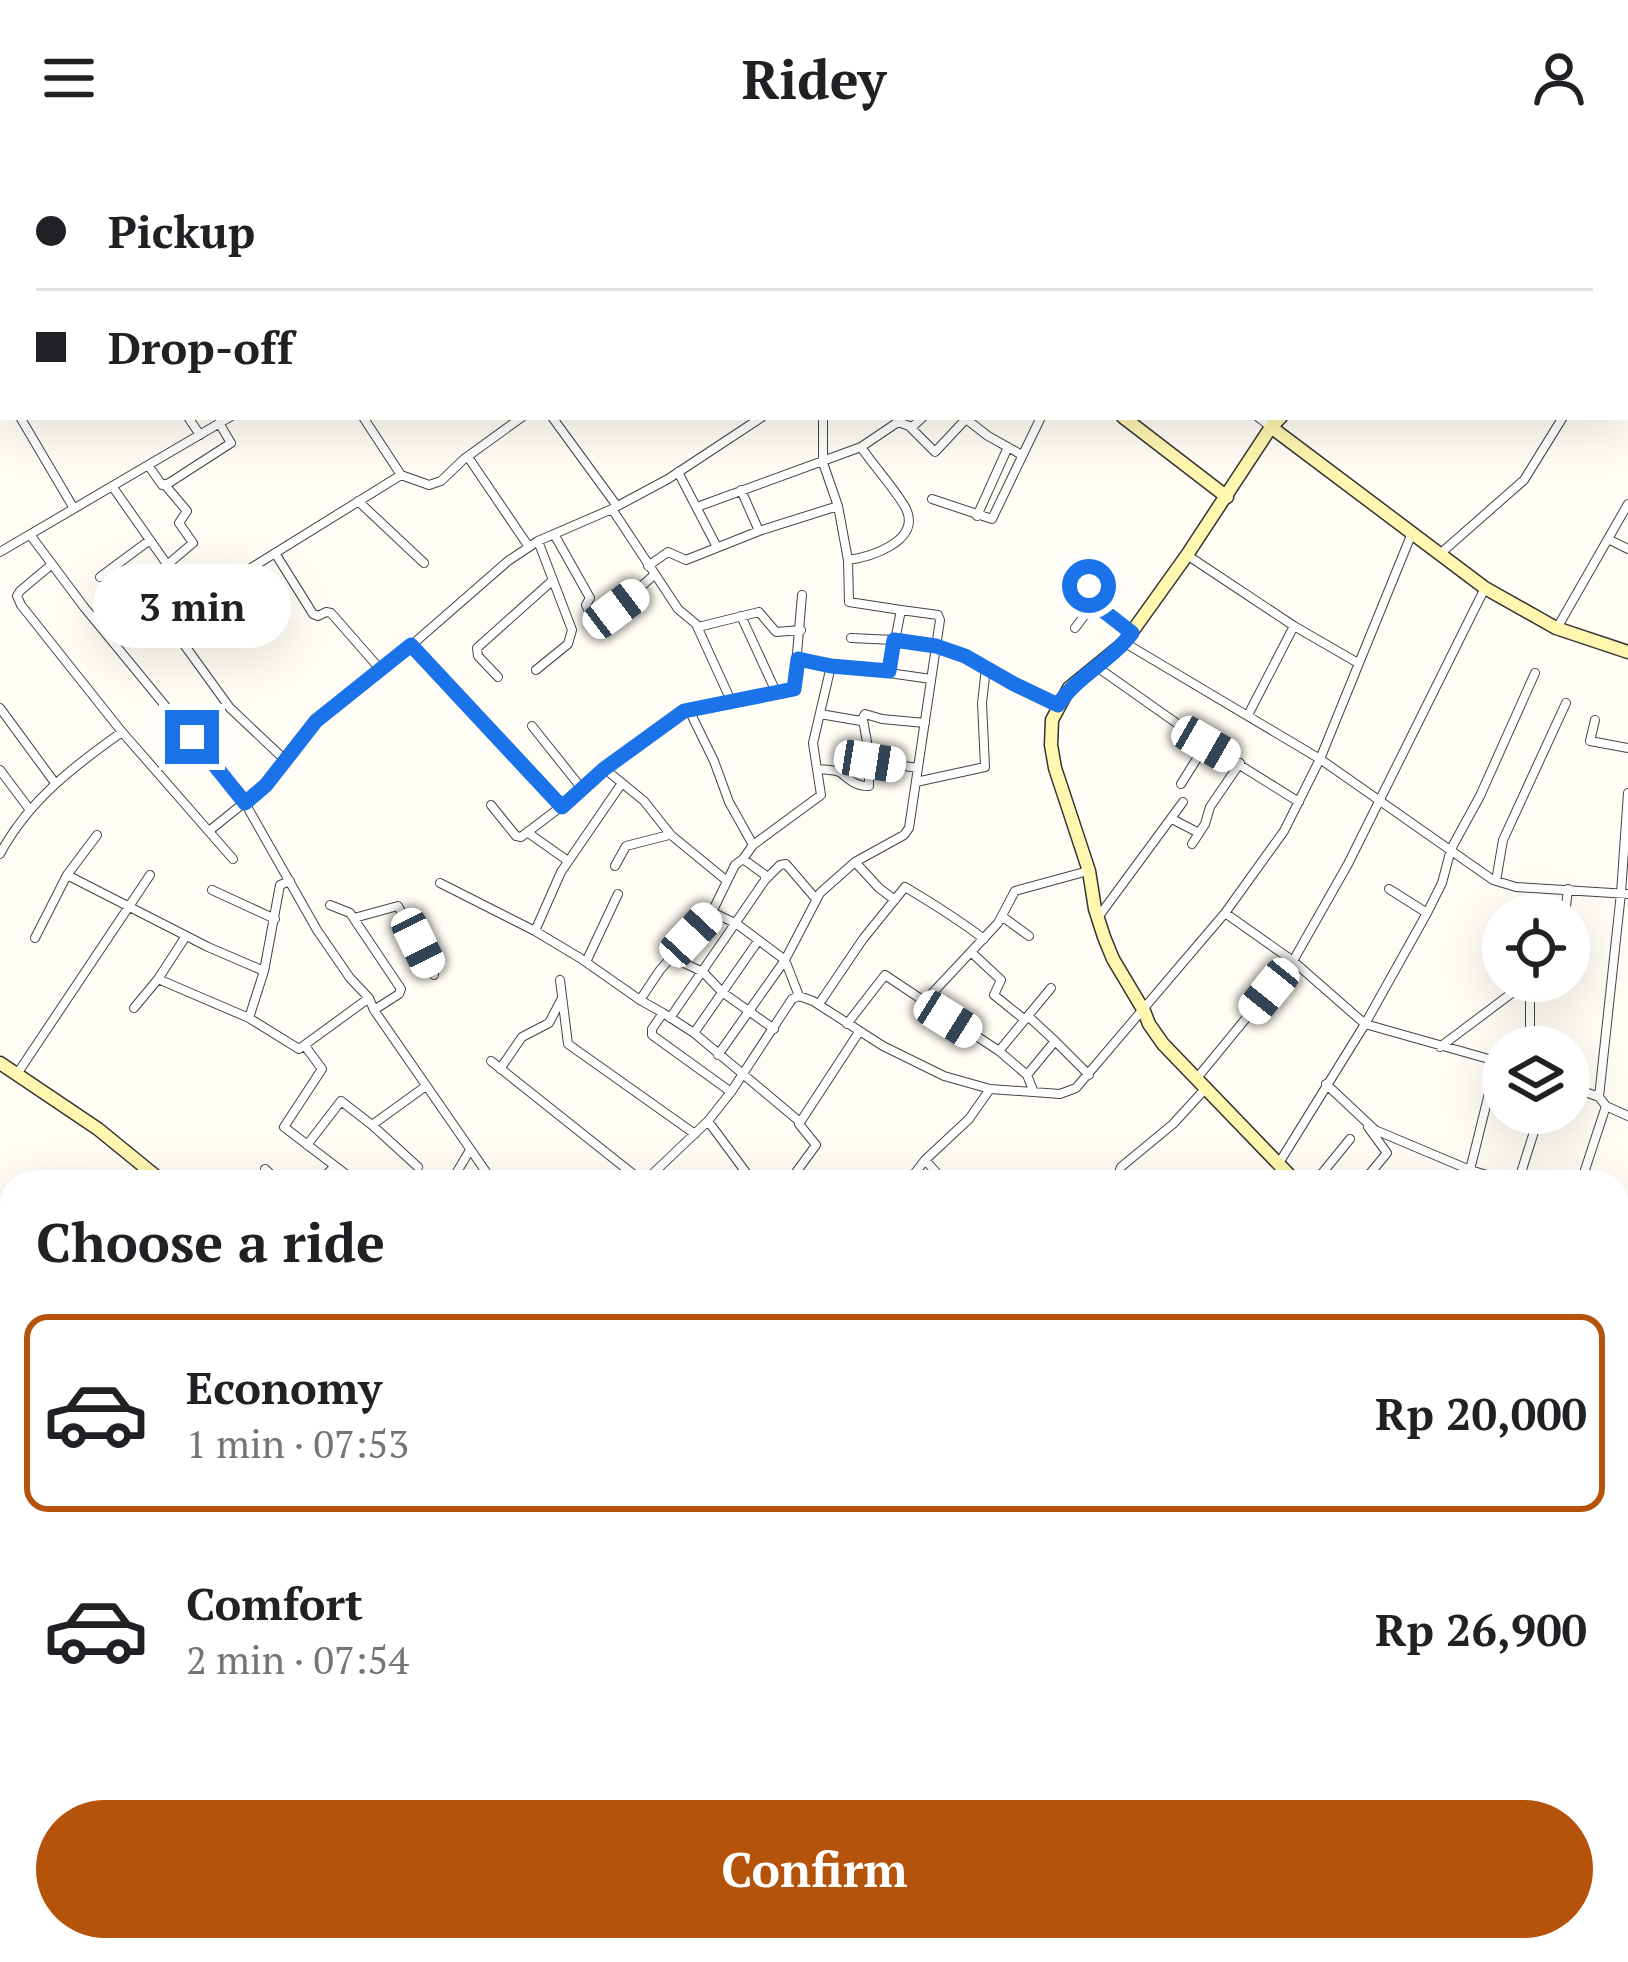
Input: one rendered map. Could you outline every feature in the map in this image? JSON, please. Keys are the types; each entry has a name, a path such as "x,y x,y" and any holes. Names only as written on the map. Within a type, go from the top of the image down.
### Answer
{"street":[{"path":"22,420 73,507"},
{"path":"190,420 200,435"},
{"path":"0,552 225,420"},
{"path":"365,420 400,475 423,484 435,484 518,420"},
{"path":"555,420 648,566 678,609 698,627 732,703"},
{"path":"209,831 266,785 316,721 508,561 678,472 757,420"},
{"path":"718,1054 785,960 824,888 855,862 907,833 916,782 940,620 938,615 850,604 848,560 824,463 824,420"},
{"path":"909,426 920,420"},
{"path":"698,507 861,447 889,421 909,426 935,452 965,420"},
{"path":"968,420 1022,455"},
{"path":"932,499 988,520 994,518 1040,420"},
{"path":"1127,420 1227,497"},
{"path":"1441,553 1524,480 1561,420"},
{"path":"1286,1170 1163,1044 1113,959 1055,768 1051,730 1069,688 1128,638 1276,422 1485,588 1556,628 1628,652"},
{"path":"165,485 231,443 219,424"},
{"path":"848,560 889,547 908,526 907,510 861,447"},
{"path":"977,516 1008,447"},
{"path":"468,457 534,544 553,580 572,635 568,644 536,670"},
{"path":"148,465 187,511 179,523 193,541 167,565"},
{"path":"678,472 716,548"},
{"path":"285,760 230,708 180,639 179,624 222,586 400,475"},
{"path":"112,486 197,607"},
{"path":"741,490 759,531"},
{"path":"358,501 424,563"},
{"path":"1556,628 1628,504"},
{"path":"648,566 668,552 684,560 838,506"},
{"path":"712,913 737,924 785,960 799,995 944,1076 990,1089 1054,1094 1076,1088 1265,860 1320,759 1413,532"},
{"path":"554,534 590,598 586,605 592,620 616,609 655,575"},
{"path":"31,536 245,803 317,930 369,998 484,1170"},
{"path":"1608,538 1628,549"},
{"path":"100,577 150,540"},
{"path":"275,553 313,614 329,612 380,668"},
{"path":"1187,555 1358,663"},
{"path":"51,565 20,591 18,601 122,732 233,859"},
{"path":"498,677 478,656 477,648 553,580"},
{"path":"1075,628 1094,603 1089,586"},
{"path":"1120,1170 1180,1118 1293,961 1348,864 1485,588"},
{"path":"490,805 517,837 684,711 794,689 802,596"},
{"path":"1094,603 1128,638 1320,759 1496,881 1516,887 1625,894"},
{"path":"889,671 901,610"},
{"path":"698,627 760,613 775,631 801,630"},
{"path":"741,616 778,694"},
{"path":"1247,716 1294,626"},
{"path":"851,638 936,646 965,656 1058,705"},
{"path":"411,645 562,807"},
{"path":"798,659 931,679"},
{"path":"640,1000 712,913 735,865 753,844 821,795 813,743 831,666"},
{"path":"1097,667 1299,802"},
{"path":"916,782 985,767 982,703 986,668"},
{"path":"1279,1162 1427,913 1451,849 1535,673"},
{"path":"1496,881 1503,840 1565,703"},
{"path":"0,708 55,784"},
{"path":"691,711 729,802 753,844"},
{"path":"820,714 862,720"},
{"path":"817,769 839,772 849,782 869,786 870,761 862,720 866,714 925,723"},
{"path":"1595,720 1590,741 1628,748"},
{"path":"532,726 584,790"},
{"path":"0,854 16,826 55,784 122,732"},
{"path":"1181,784 1206,744"},
{"path":"870,761 918,768"},
{"path":"1192,844 1210,806 1240,763"},
{"path":"604,769 644,801 671,835 727,880"},
{"path":"0,771 29,810"},
{"path":"536,931 557,879 622,783"},
{"path":"1584,1170 1603,1101 1625,894 1628,793"},
{"path":"1098,917 1184,802"},
{"path":"1172,819 1199,833"},
{"path":"527,832 568,861"},
{"path":"35,938 67,875 97,835"},
{"path":"615,866 626,847 671,835"},
{"path":"743,859 765,875 765,880"},
{"path":"731,1092 652,1035 652,1029 703,972 765,880 783,862 816,899"},
{"path":"855,862 895,900"},
{"path":"924,1002 1003,917 1015,891 1089,871"},
{"path":"67,875 264,971"},
{"path":"17,1075 150,875"},
{"path":"249,1018 264,971 280,885 290,881"},
{"path":"440,883 586,962 694,1034 800,1122"},
{"path":"819,1004 905,886 984,939"},
{"path":"1390,889 1427,913"},
{"path":"212,890 274,919"},
{"path":"1568,890 1568,894"},
{"path":"586,962 618,894"},
{"path":"330,905 348,910 401,991 374,1010"},
{"path":"354,918 398,906 434,975"},
{"path":"1225,913 1293,961 1365,1024 1482,1058"},
{"path":"1003,917 1029,936"},
{"path":"134,1008 186,936"},
{"path":"694,1034 758,941"},
{"path":"971,952 1001,980 994,994 1055,1041 1089,1075"},
{"path":"671,957 703,972 722,992 774,1029"},
{"path":"847,1024 885,975 1000,1051 1027,1075 1033,1090"},
{"path":"158,979 249,1018 295,1048 305,1046 369,998"},
{"path":"560,980 566,1038 572,1048 695,1134"},
{"path":"1000,1051 1051,988"},
{"path":"656,1170 708,1121 799,995"},
{"path":"500,1069 522,1037 549,1023 562,998"},
{"path":"1440,1047 1501,1002"},
{"path":"798,1170 816,1145 800,1122 859,1032"},
{"path":"1027,1075 1055,1041"},
{"path":"305,1046 322,1070 284,1127 340,1170"},
{"path":"491,1061 628,1170"},
{"path":"0,1064 98,1129 147,1170"},
{"path":"1326,1084 1387,1153 1373,1170"},
{"path":"372,1125 426,1086"},
{"path":"917,1170 969,1119 990,1089"},
{"path":"1590,1095 1628,1116"},
{"path":"307,1145 340,1101 418,1167"},
{"path":"708,1121 744,1170"},
{"path":"1367,1125 1470,1170 1482,1127"},
{"path":"1519,1170 1532,1134"},
{"path":"1325,1170 1350,1139"},
{"path":"458,1170 470,1150"},
{"path":"925,1160 934,1170"},
{"path":"331,1170 335,1166"}],"route":[{"path":"192,737 245,803 266,785 316,721 411,645 562,807 604,769 684,711 794,689 798,659 889,671 894,640 936,646 965,656 1058,705 1069,688 1132,633 1096,605 1089,586"}]}
